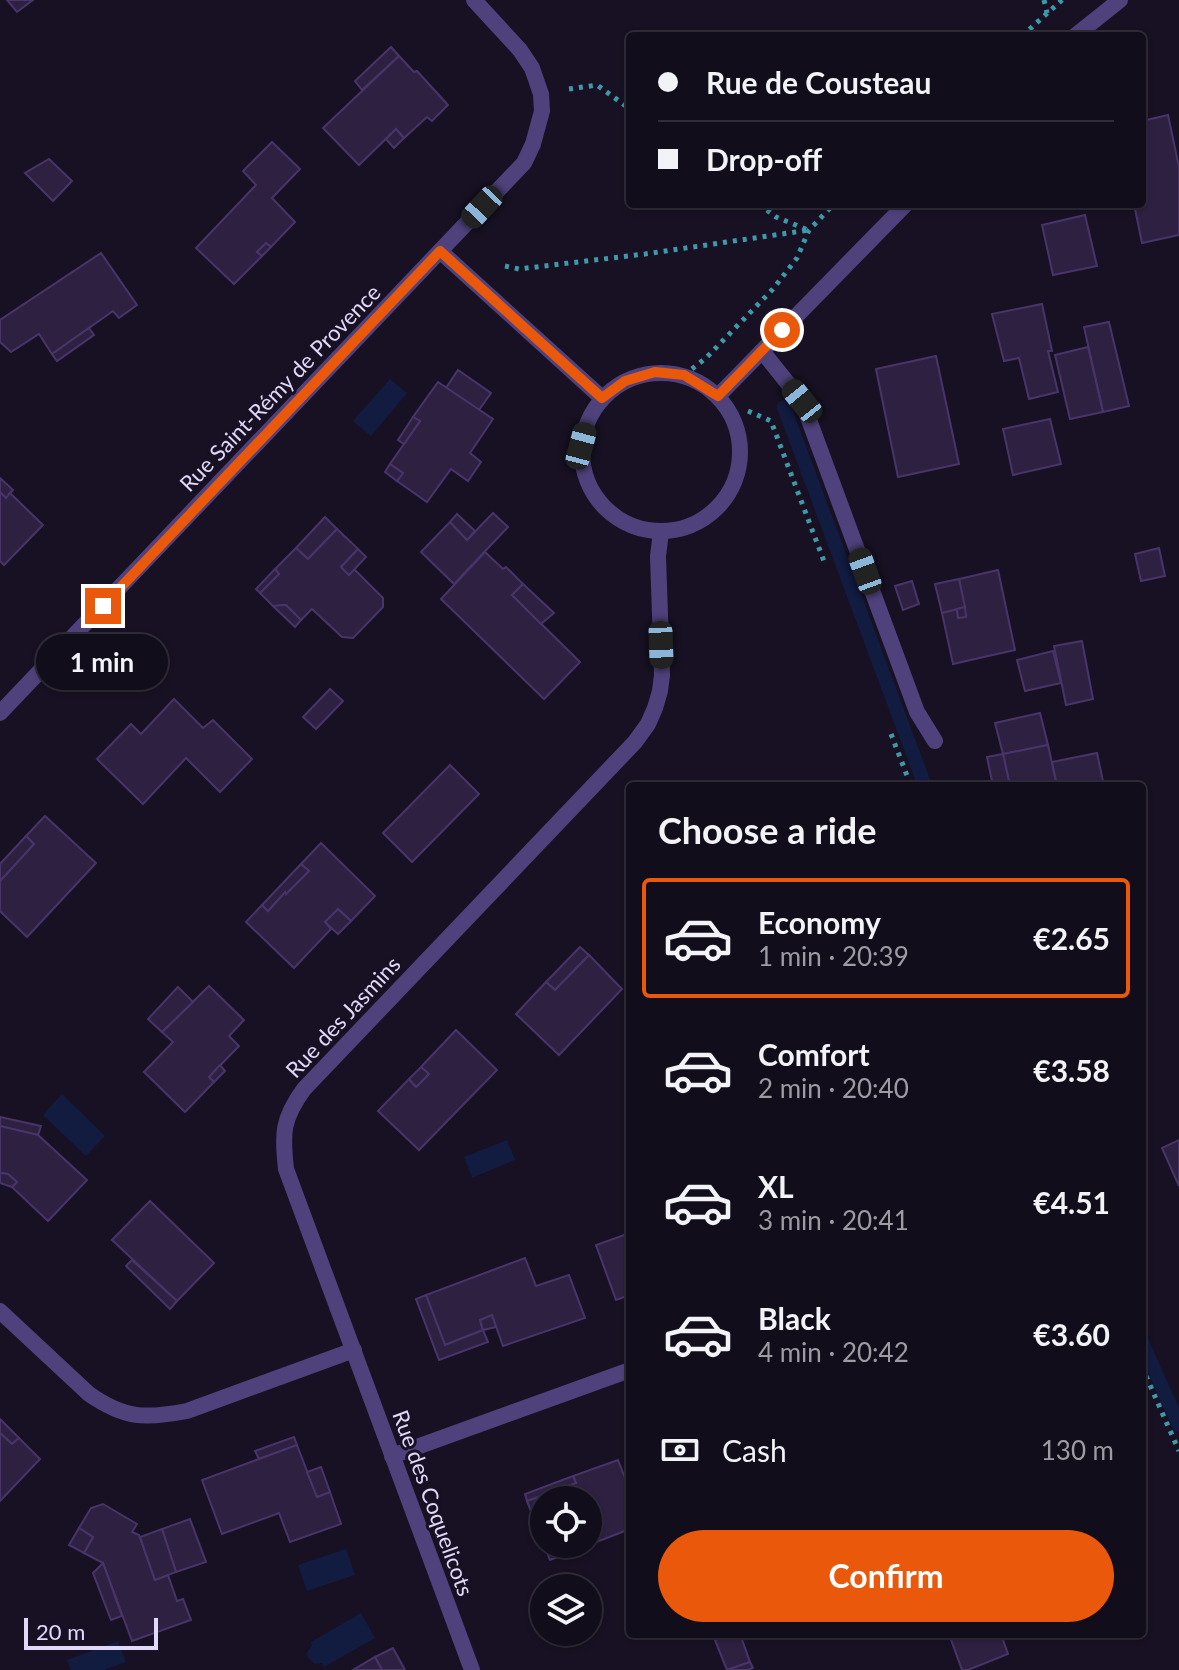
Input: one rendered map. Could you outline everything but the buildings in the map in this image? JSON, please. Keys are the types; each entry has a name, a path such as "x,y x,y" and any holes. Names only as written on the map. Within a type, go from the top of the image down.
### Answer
{"street":[{"path":"474,0 520,50 532,68 541,94"},
{"path":"1080,32 1120,0"},
{"name":"Rue Saint-Rémy de Provence","path":"0,713 524,163 539,126 541,94"},
{"path":"718,396 902,208"},
{"path":"440,251 602,398"},
{"path":"762,351 802,401 917,712 935,741"},
{"path":"655,372 684,375 718,396 735,423 741,453 735,483 717,509 691,526 661,532 636,528 612,515 594,496 583,472 581,446 588,421 602,398 625,381 655,372"},
{"name":"Rue des Jasmins","path":"354,1350 286,1169 285,1123 291,1106 635,742 648,724 662,675 658,556 661,532"},
{"path":"0,1311 89,1394 105,1405 140,1417 187,1411 354,1350"},
{"name":"Rue des Coquelicots","path":"354,1350 472,1670"},
{"path":"392,1456 626,1371"}],"path":[{"path":"1044,0 1047,13"},
{"path":"1026,32 1062,0"},
{"path":"541,94 597,85 626,106"},
{"path":"764,208 776,217 809,230"},
{"path":"684,375 706,358 773,289 797,258 809,230 830,208"},
{"path":"492,263 519,269 809,230"},
{"path":"718,396 771,421 827,567"},
{"path":"888,728 909,782"},
{"path":"1146,1376 1179,1451"}],"water":[{"path":"390,379 407,393 371,436 353,421"},
{"path":"62,1094 105,1136 86,1156 43,1115"},
{"path":"507,1140 515,1160 472,1178 464,1157"},
{"path":"346,1549 355,1575 307,1591 298,1565"},
{"path":"361,1613 375,1638 324,1667 322,1663 315,1664 308,1658 311,1642"},
{"path":"118,1641 126,1662 104,1670 71,1670 67,1660"}],"waterway":[{"path":"784,407 924,782"},
{"path":"1146,1351 1179,1425"}],"route":[{"path":"103,606 440,251 602,398 625,381 655,372 684,375 718,396 782,330"}]}
